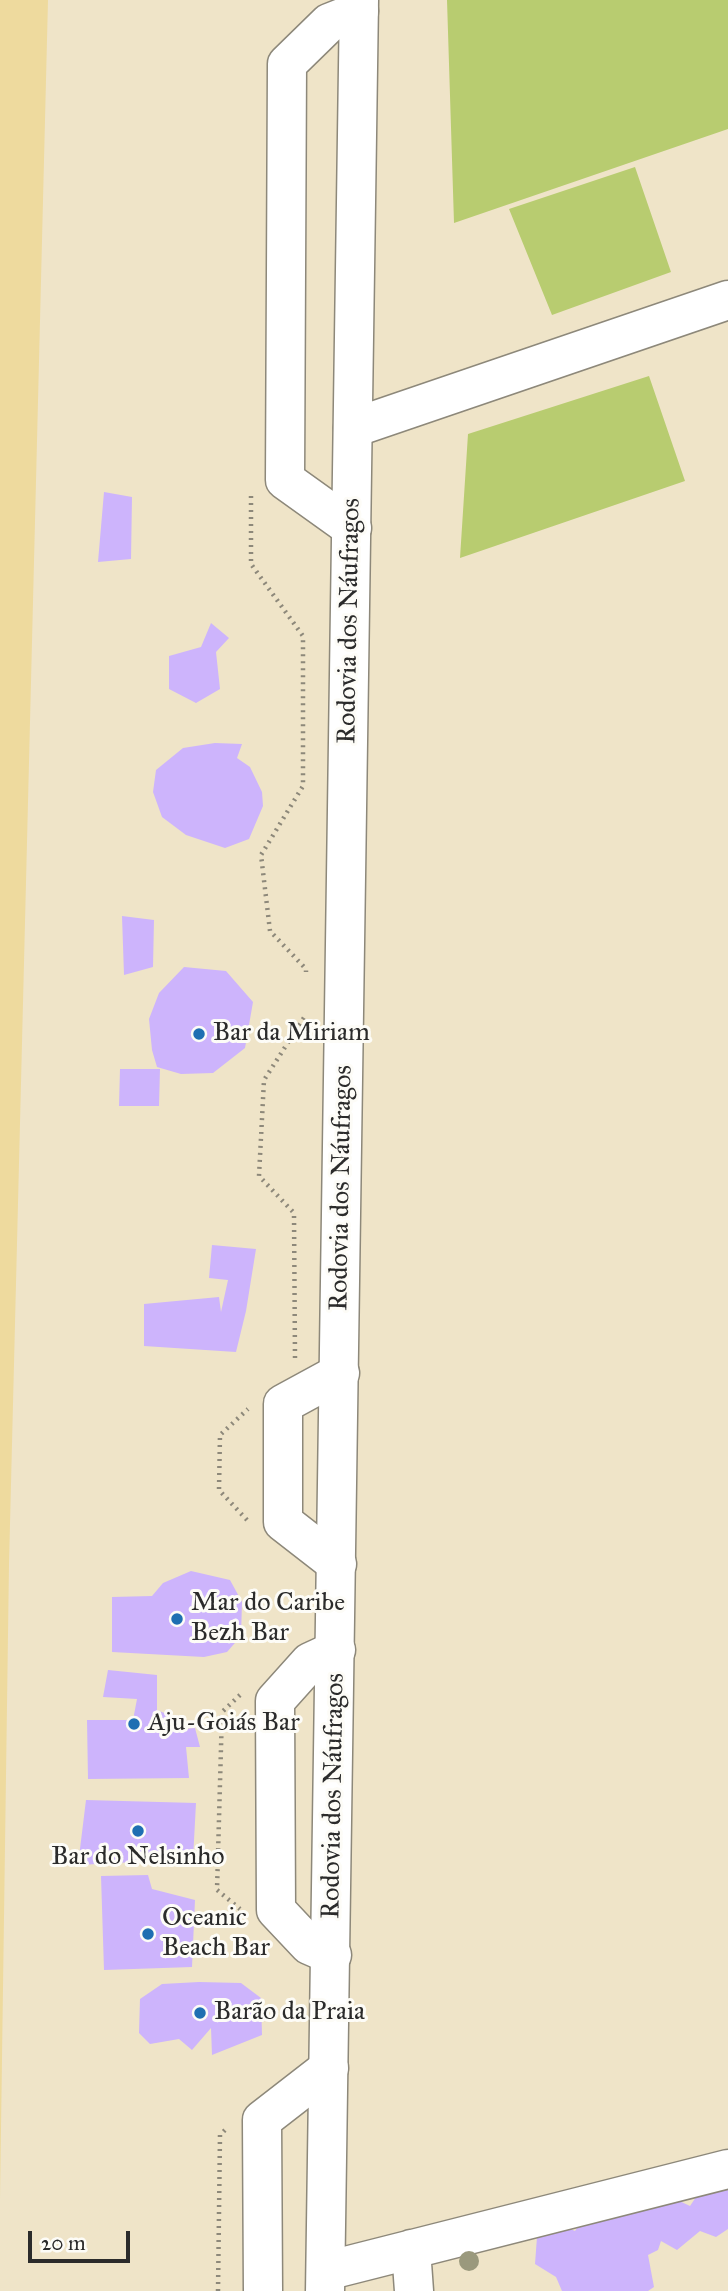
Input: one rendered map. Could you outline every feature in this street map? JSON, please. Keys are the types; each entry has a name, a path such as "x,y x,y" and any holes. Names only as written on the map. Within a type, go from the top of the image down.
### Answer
{"main road":[{"name":"Rodovia dos Náufragos","path":"326,2281 359,5"},
{"path":"352,528 285,480 286,64 329,23 359,5"},
{"path":"353,428 728,300"},
{"path":"337,1564 282,1522 283,1404 340,1373"},
{"path":"332,1955 309,1945 276,1910 275,1701 310,1662 336,1650"},
{"path":"263,2291 262,2120 330,2067"},
{"path":"326,2281 411,2249 728,2169"},
{"path":"411,2249 414,2291"}],"path":[{"path":"251,482 251,564 303,636 303,786 261,855 270,931 306,969 306,981"},
{"path":"295,1366 294,1213 258,1176 264,1080 305,1019 306,1006"},
{"path":"255,1530 219,1490 219,1435 257,1400"},
{"path":"247,1914 217,1890 222,1712 249,1686"},
{"path":"218,2291 220,2135 229,2126"}],"green space":[{"path":"447,0 728,0 728,129 454,223"},
{"path":"635,167 671,272 552,315 509,209"},
{"path":"649,376 685,481 460,558 468,434"}],"sand":[{"path":"0,0 48,0 9,1564 0,2199"}],"building":[{"path":"104,492 132,497 131,559 98,562"},
{"path":"211,623 229,638 216,652 220,689 196,703 169,689 169,656 201,647"},
{"path":"215,743 242,744 237,758 250,767 262,792 263,806 249,839 225,848 186,835 162,817 153,792 156,770 183,748"},
{"path":"122,916 154,920 153,967 124,975"},
{"name":"Bar da Miriam","path":"184,967 226,971 253,1002 245,1048 213,1073 181,1074 157,1067 152,1050 149,1019 159,993"},
{"path":"120,1069 160,1069 159,1106 119,1106"},
{"path":"212,1245 256,1249 236,1352 144,1346 144,1304 219,1297 221,1312 228,1280 209,1278"},
{"name":"Mar do Caribe Bezh Bar","path":"191,1571 230,1580 242,1602 241,1636 227,1652 204,1657 112,1652 112,1597 152,1596 163,1583"},
{"name":"Aju-Goiás Bar","path":"108,1670 157,1675 157,1710 174,1717 184,1729 195,1728 200,1747 186,1747 189,1778 88,1779 87,1720 133,1720 137,1699 103,1697"},
{"name":"Bar do Nelsinho","path":"86,1800 196,1803 193,1859 78,1865"},
{"name":"Oceanic Beach Bar","path":"148,1875 152,1889 195,1900 192,1967 104,1970 101,1876"},
{"name":"Barão da Praia","path":"241,1983 261,1998 262,2035 212,2055 211,2028 192,2050 179,2039 150,2044 139,2033 140,1999 162,1984"},
{"path":"728,2188 728,2229 716,2237 700,2231 677,2250 661,2241 658,2250 648,2255 654,2287 648,2291 562,2291 556,2277 535,2264 537,2237 557,2223 575,2231 585,2216 629,2206 657,2208 673,2198 690,2206 698,2194"}],"place":[{"name":"Bar da Miriam","path":"199,1034"},
{"name":"Mar do Caribe Bezh Bar","path":"177,1619"},
{"name":"Aju-Goiás Bar","path":"134,1724"},
{"name":"Bar do Nelsinho","path":"138,1831"},
{"name":"Oceanic Beach Bar","path":"148,1934"},
{"name":"Barão da Praia","path":"200,2013"}]}
